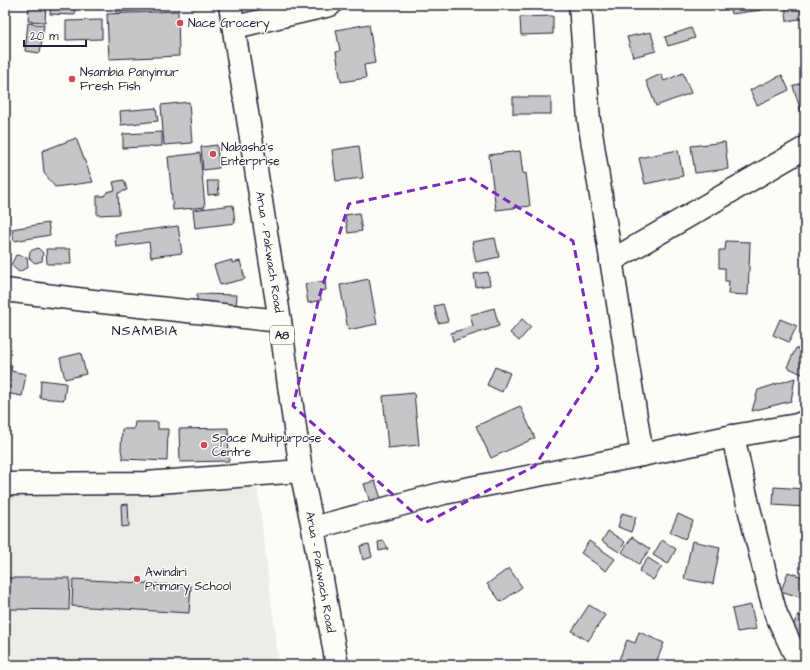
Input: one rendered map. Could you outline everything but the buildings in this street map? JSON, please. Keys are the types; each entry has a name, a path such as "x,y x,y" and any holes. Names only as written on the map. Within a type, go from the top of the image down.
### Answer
{"street":[{"name":"Arua - Pakwach Road","path":"230,5 235,27 280,321 301,471 313,528 337,665"},
{"path":"235,27 330,5"},
{"path":"580,5 589,120 642,455"},
{"path":"611,261 805,148"},
{"path":"5,290 280,321"},
{"path":"313,528 444,494 733,436 797,425 805,422"},
{"path":"733,436 747,500 776,614 800,665"},
{"path":"5,484 146,483 301,471"}],"highlighted area":[{"path":"470,178 573,241 598,368 535,466 425,523 293,406 320,294 349,204"}],"shaded area":[{"name":"Awindiri Primary School","path":"257,484 279,665 5,665 5,491"}],"place":[{"name":"Nace Grocery","path":"180,23"},
{"name":"Nsambia Panyimur Fresh Fish","path":"72,79"},
{"name":"Nabasha's Enterprise","path":"213,154"},
{"name":"Space Multipurpose Centre","path":"204,445"},
{"name":"Awindiri Primary School","path":"137,579"}],"district":[{"name":"NSAMBIA","path":"145,331"}]}
